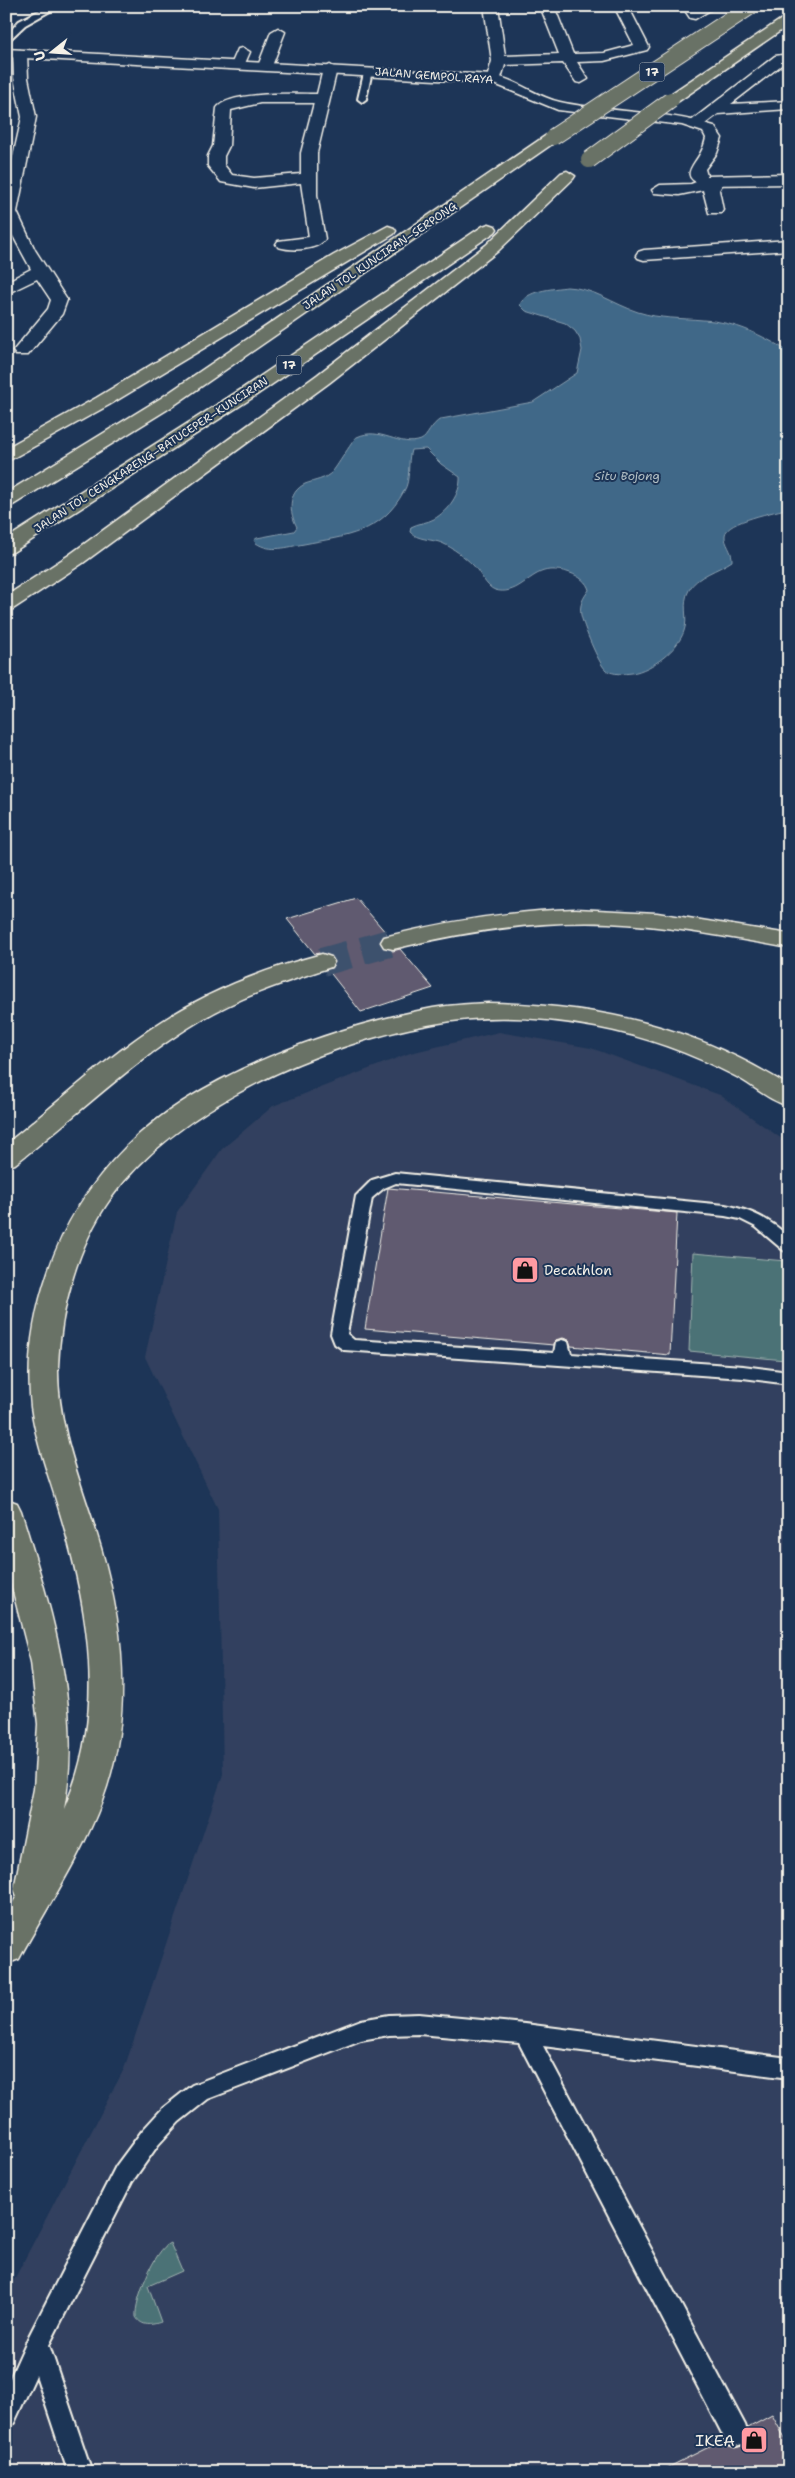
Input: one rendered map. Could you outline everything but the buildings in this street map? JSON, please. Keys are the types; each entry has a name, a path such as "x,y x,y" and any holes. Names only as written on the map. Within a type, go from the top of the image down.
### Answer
{"highway":[{"name":"JALAN TOL KUNCIRAN–SERPONG","path":"6,501 167,402 553,137 752,6"},
{"name":"17","path":"567,176 789,18"},
{"path":"6,456 80,417 329,264 553,137"},
{"path":"6,605 76,559 323,379 492,248 567,176"},
{"name":"JALAN TOL CENGKARENG–BATUCEPER–KUNCIRAN","path":"6,548 246,394 567,176"},
{"path":"394,942 471,924 571,916 664,920 789,941"},
{"path":"6,1158 127,1060 190,1015 234,992 322,962"},
{"path":"6,1948 68,1841 93,1779 106,1696 106,1657 102,1617 91,1564 52,1436 46,1406 44,1369 46,1337 56,1286 67,1249 99,1193 120,1168 140,1148 189,1109 242,1078 318,1047 396,1023 430,1016 494,1010 528,1011 564,1015 622,1026 678,1040 716,1056 761,1080 789,1098"},
{"path":"6,1511 46,1653 53,1700 54,1754 45,1821 27,1910"}],"street":[{"path":"491,6 499,61 494,79"},
{"path":"547,6 568,59 581,79"},
{"path":"499,61 604,57 642,47 620,6"},
{"path":"692,10 710,6"},
{"path":"265,66 278,32"},
{"path":"13,54 29,117 9,212 40,271 59,300 56,310 22,351"},
{"name":"JALAN GEMPOL RAYA","path":"13,54 240,58 265,66 494,79 542,102 558,106 696,124"},
{"path":"696,124 780,60 789,58"},
{"path":"284,244 311,243 317,239 309,194 309,153 321,98 330,69"},
{"path":"309,178 254,183 227,179 216,166 216,156 221,146 224,108 236,102 255,100 321,98"},
{"path":"714,110 765,105 789,105"},
{"path":"696,124 709,129 714,138 709,152 697,169 697,174 701,179 712,183"},
{"path":"660,190 686,190 712,183 789,179"},
{"path":"712,183 711,190 715,210"},
{"path":"644,254 782,241"},
{"path":"6,289 40,271"}],"lane":[{"path":"6,41 22,23 55,6"},
{"path":"362,99 368,71"},
{"path":"789,1246 764,1224 744,1213 712,1208 554,1197 395,1178 370,1188 364,1196 339,1334 340,1340 350,1346 563,1353 789,1378"},
{"path":"6,2416 37,2344 124,2174 150,2138 171,2115 200,2092 361,2030 389,2024 419,2024 525,2034 789,2068"},
{"path":"525,2034 736,2434"},
{"path":"37,2344 80,2472"}],"shaded area":[{"path":"499,1032 591,1048 720,1095 789,1144 789,2472 6,2472 6,2295 124,2069 223,1774 218,1509 145,1357 177,1212 222,1149 273,1106 410,1053"}],"green space":[{"path":"693,1253 786,1261 785,1360 689,1351"},
{"path":"170,2243 182,2271 148,2286 161,2322 144,2324 136,2317 138,2300 152,2265 164,2247"}],"water":[{"name":"Situ Bojong","path":"567,287 586,290 629,309 646,314 727,323 759,335 789,352 789,508 742,521 728,530 725,538 732,561 702,577 692,585 686,600 684,631 676,645 663,658 647,668 632,673 619,674 609,672 599,660 582,620 581,605 589,590 586,584 577,576 563,571 544,571 515,588 502,591 495,590 486,583 473,565 458,552 442,543 413,535 410,532 411,527 439,516 449,506 456,495 460,483 460,477 441,464 426,449 411,450 404,491 385,516 373,525 348,535 285,548 267,548 256,543 254,540 257,538 294,531 297,527 292,515 291,503 295,492 305,484 330,474 357,437 365,434 374,434 405,441 421,440 434,424 441,419 533,402 577,373 582,350 580,339 575,331 565,323 526,311 520,305 527,296 533,293"}],"tunnel":[{"path":"322,962 393,942"}],"place":[{"name":"Decathlon","path":"525,1270"},
{"name":"IKEA","path":"754,2440"}]}
